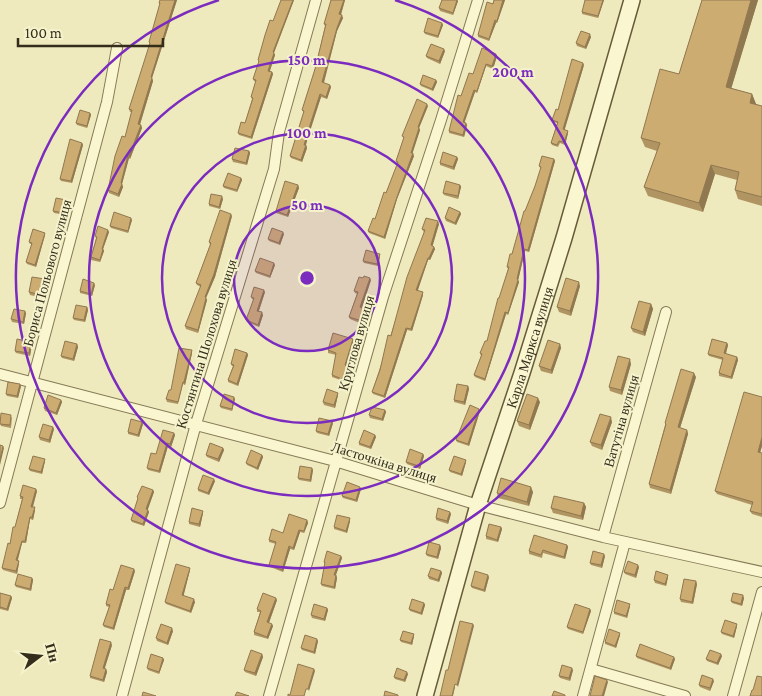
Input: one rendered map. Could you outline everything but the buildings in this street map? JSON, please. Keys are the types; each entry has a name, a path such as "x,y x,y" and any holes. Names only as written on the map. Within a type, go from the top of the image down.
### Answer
{"street":[{"name":"Костянтина Шолохова вулиця","path":"122,696 196,424 274,169 279,132 316,0"},
{"name":"Круглова вулиця","path":"268,696 384,297 478,0"},
{"name":"Карла Маркса вулиця","path":"425,696 478,505 522,373 632,0"},
{"name":"Бориса Польового вулиця","path":"0,503 107,102 116,48"},
{"name":"Ватутіна вулиця","path":"603,537 666,312"},
{"name":"Ласточкіна вулиця","path":"0,374 335,461 478,505 603,537 762,572"},
{"path":"583,696 625,542"},
{"path":"733,696 762,592"},
{"path":"591,669 685,696"}]}
